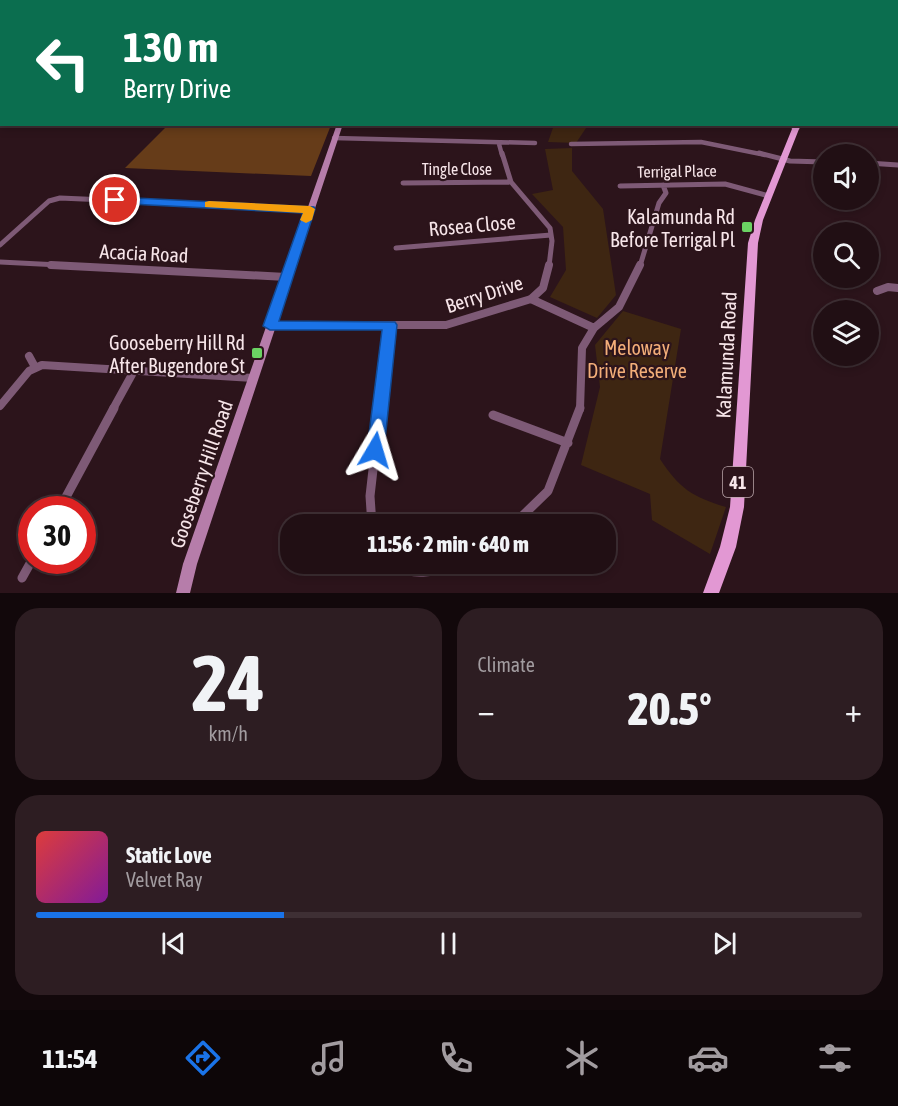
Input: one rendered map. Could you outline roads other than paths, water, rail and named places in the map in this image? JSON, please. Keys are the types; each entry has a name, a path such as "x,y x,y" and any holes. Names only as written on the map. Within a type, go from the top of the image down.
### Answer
{"main road":[{"name":"Kalamunda Road","path":"711,593 728,547 737,507 753,243 759,220 798,126"}],"street":[{"path":"337,129 499,144 535,143"},
{"name":"Gooseberry Hill Road","path":"183,593 190,564 337,129"},
{"path":"571,144 694,142 727,145 784,158 813,161"},
{"path":"499,144 511,182 544,220 550,228 551,235"},
{"path":"879,164 898,165"},
{"name":"Tingle Close","path":"403,183 511,182"},
{"name":"Terrigal Place","path":"620,186 725,184 769,196"},
{"path":"524,514 548,491 578,421 583,397 581,353 594,328 620,307 639,269 651,227 666,193 663,185"},
{"path":"0,245 54,198 310,209"},
{"name":"Rosea Close","path":"396,248 551,235"},
{"name":"Berry Drive","path":"270,326 446,325 531,299 543,288 549,269 551,235"},
{"name":"Acacia Road","path":"0,262 286,277"},
{"path":"877,291 888,287 898,288"},
{"path":"531,299 594,328"},
{"path":"371,514 370,496 390,325"},
{"path":"29,356 35,367"},
{"path":"0,406 35,367 53,364 253,378"},
{"path":"67,496 135,369"},
{"path":"493,415 568,442"},
{"path":"22,578 24,574"}],"place":[{"name":"Kalamunda Rd Before Terrigal Pl","path":"747,227"},
{"name":"Gooseberry Hill Rd After Bugendore St","path":"257,353"}],"park label":[{"name":"Meloway Drive Reserve","path":"637,358"}]}
